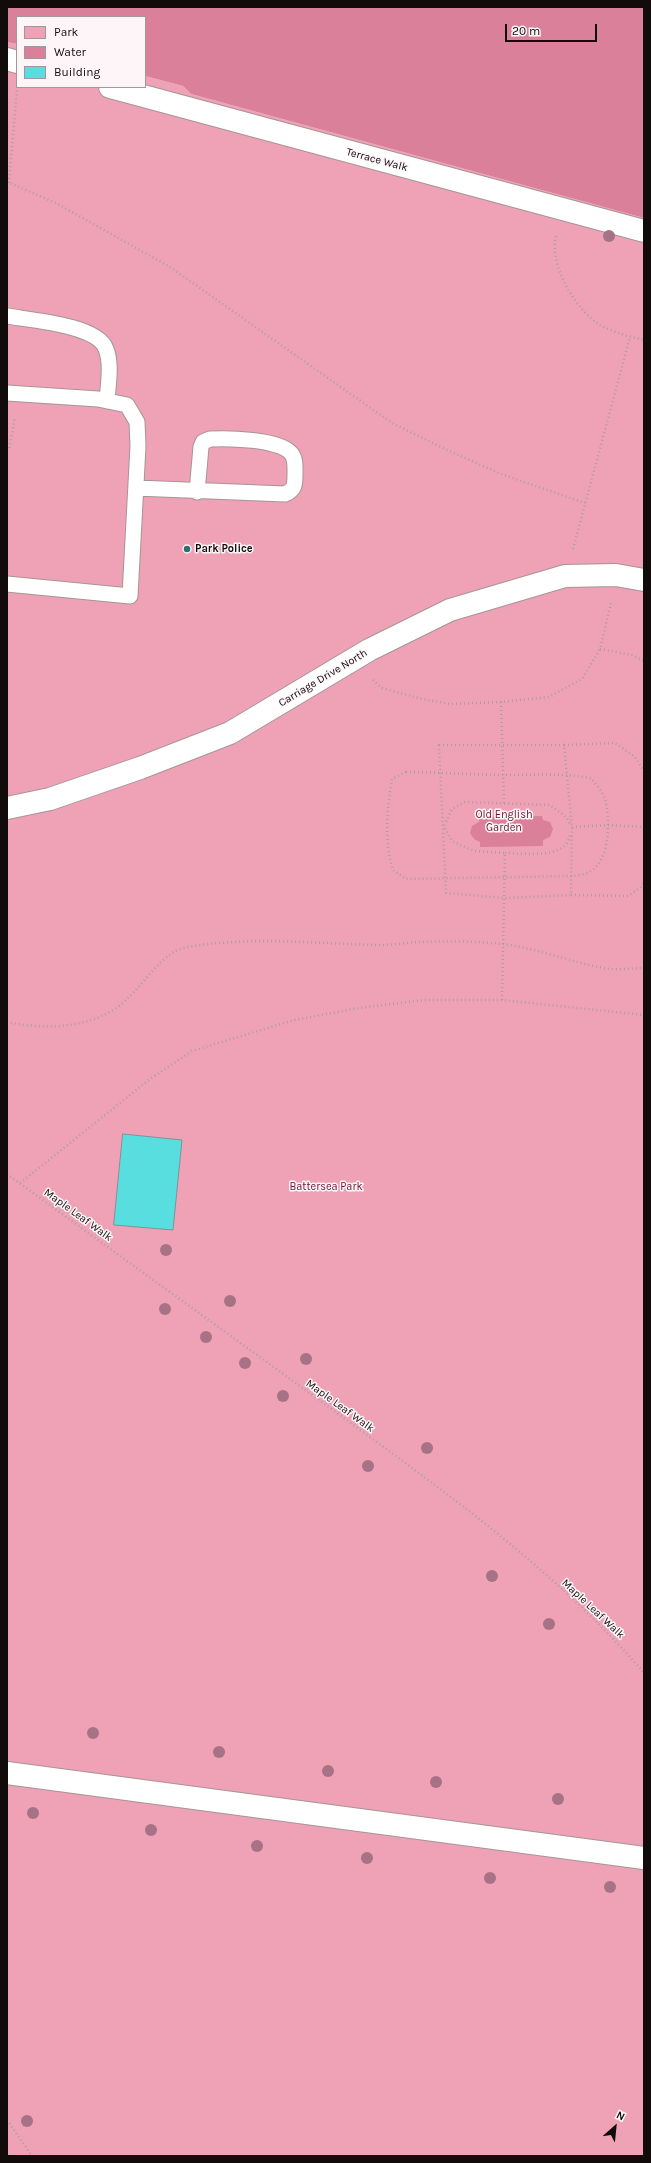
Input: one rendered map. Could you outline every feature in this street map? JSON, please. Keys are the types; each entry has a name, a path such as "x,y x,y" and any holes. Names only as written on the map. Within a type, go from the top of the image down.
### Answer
{"street":[{"name":"Terrace Walk","path":"114,88 644,231"},
{"name":"Carriage Drive North","path":"7,808 50,799 133,771 230,732 352,660 450,610 566,576 616,575 644,580"},
{"path":"7,1773 644,1858"}],"lane":[{"path":"7,316 78,329 95,336 106,347 108,358 107,401"},
{"path":"7,584 130,596 136,488 137,422 127,405 107,401 12,394"},
{"path":"136,488 197,492 285,494 291,492 295,485 295,462 291,454 282,447 255,441 210,439 203,442 201,447 197,492"}],"path":[{"path":"17,88 8,182 56,203 170,267 392,423 444,450 501,474 585,503"},
{"path":"562,210 554,242 559,270 573,300 600,324 630,337 644,340"},
{"path":"566,576 630,337"},
{"path":"7,450 9,450 12,394"},
{"path":"352,660 382,688 422,699 451,704 501,702 549,697 582,679 600,649 616,575"},
{"path":"600,649 632,655 644,661"},
{"path":"501,702 504,803"},
{"path":"644,772 634,756 615,743 502,746 440,745 446,893 504,898 571,895 628,896 642,886 644,881"},
{"path":"564,744 572,827 571,895"},
{"path":"406,772 504,775 566,774 592,778 604,797 608,825 607,840 600,862 589,873 571,876 446,877 406,879 393,870 388,855 389,796 392,779 406,772"},
{"path":"465,802 550,805 568,818 572,827 569,842 556,852 505,853 474,851 452,841 444,826 452,809 465,802"},
{"path":"572,827 608,825 644,827"},
{"path":"502,1000 505,853"},
{"path":"7,1022 31,1027 57,1026 91,1021 111,1011 124,1002 173,952 192,946 253,941 383,945 422,942 503,944 540,951 571,961 612,969 644,968"},
{"path":"20,1183 150,1079 192,1052 294,1020 359,1008 424,1000 502,1000 644,1015"},
{"name":"Maple Leaf Walk","path":"7,1174 446,1493 526,1557 612,1635 644,1673"},
{"path":"7,2120 32,2156"}],"green space":[{"name":"Battersea Park","path":"7,42 16,44 16,88 146,88 146,76 183,86 191,94 644,218 644,2156 7,2156"}],"water":[{"path":"7,7 644,7 644,218 191,94 183,86 146,76 146,16 16,16 16,44 7,42"},
{"path":"542,816 543,820 550,822 553,829 550,837 543,840 543,846 480,847 480,842 474,839 470,833 472,826 479,822 479,817"}],"building":[{"path":"123,1134 182,1140 173,1230 114,1225"}],"place":[{"name":"Park Police","path":"187,549"}],"park label":[{"name":"Old English Garden","path":"504,821"}]}
